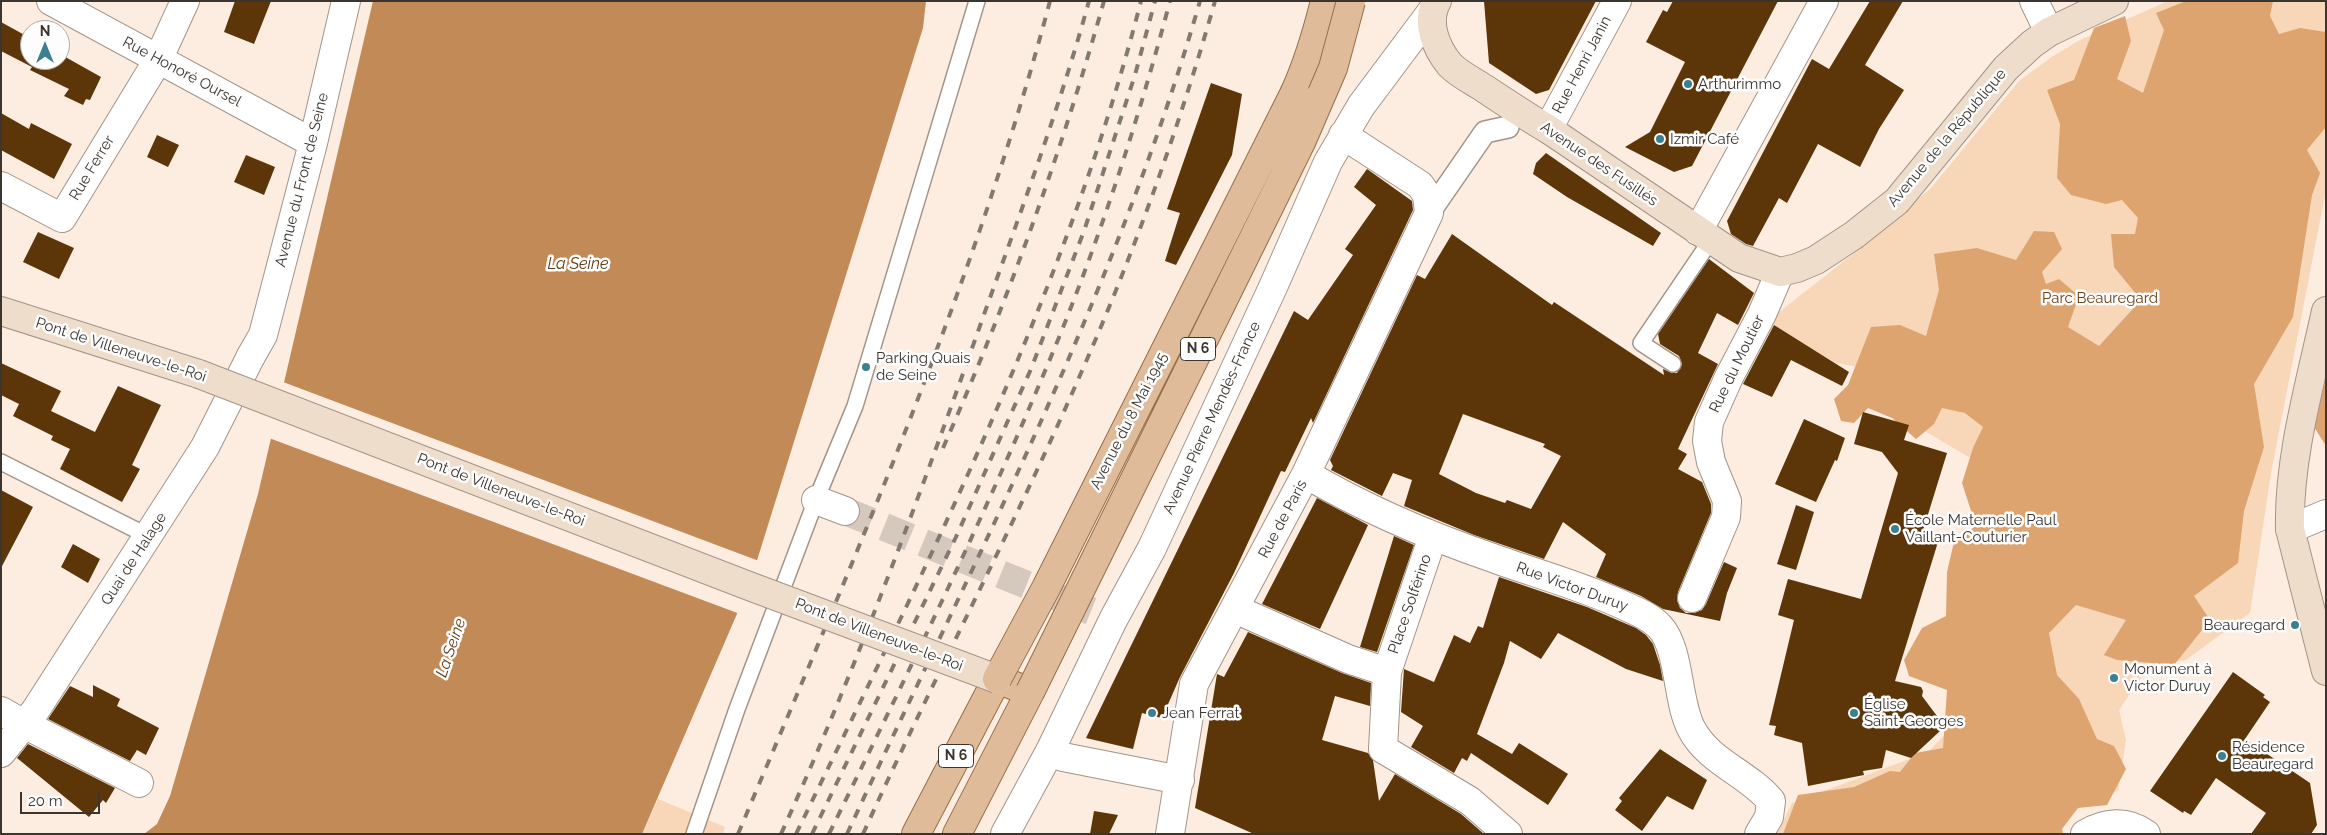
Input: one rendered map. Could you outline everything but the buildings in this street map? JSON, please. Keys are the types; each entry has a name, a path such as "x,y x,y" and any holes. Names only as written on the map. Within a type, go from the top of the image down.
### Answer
{"main road":[{"name":"Avenue du 8 Mai 1945","path":"916,834 1046,588 1295,92 1315,40 1325,1"},
{"name":"Avenue du 8 Mai 1945","path":"957,834 1030,692 1302,140 1332,68 1351,1"},
{"name":"Avenue de la République","path":"1780,272 1798,268 1816,260 1854,235 1897,201 2006,68 2049,32 2114,1"},
{"name":"Avenue des Fusillés","path":"1434,16 1441,52 1452,66 1739,258 1780,272"},
{"path":"2326,310 2291,486 2290,529 2326,671"},
{"name":"Pont de Villeneuve-le-Roi","path":"1,311 199,374 749,586 997,679"},
{"path":"997,679 1030,692"}],"street":[{"name":"Rue Honoré Oursel","path":"51,1 313,143"},
{"path":"158,60 185,1"},
{"name":"Avenue du Front de Seine","path":"251,356 263,335 313,143 346,1"},
{"name":"Rue Henri Janin","path":"1548,129 1617,1"},
{"path":"1705,236 1824,1"},
{"path":"2034,1 2049,32"},
{"name":"Avenue Pierre Mendès-France","path":"1005,834 1050,751 1102,615 1152,548 1274,287 1328,162 1343,135 1385,72 1434,16"},
{"name":"Rue Ferrer","path":"1,186 62,218 158,60"},
{"name":"Rue de Paris","path":"1170,834 1194,684 1306,474 1429,213 1485,132 1508,127"},
{"path":"1343,135 1420,185 1427,195 1429,213"},
{"name":"Rue du Moutier","path":"1692,598 1726,517 1728,501 1711,462 1707,441 1709,422 1729,377 1762,314 1780,272"},
{"name":"Quai de Halage","path":"1,753 35,712 206,447 251,356"},
{"name":"Rue Victor Duruy","path":"1306,474 1433,536 1604,596 1644,615 1661,627 1670,645 1690,727 1704,748 1763,792 1771,801 1769,817 1759,834"},
{"path":"816,500 845,512"},
{"path":"2290,529 2326,514"},
{"name":"Place Solférino","path":"1433,536 1387,672 1383,749 1470,801 1508,834"},
{"path":"1235,609 1348,659 1387,672"},
{"path":"1,711 139,784"},
{"path":"1050,751 1063,757 1180,780"},
{"path":"2086,834 2096,828 2114,823 2138,828 2146,834"}],"lane":[{"path":"965,37 969,1"},
{"path":"694,834 737,709 816,500 855,406 977,1"},
{"path":"1673,364 1641,343 1705,236"},
{"path":"1,462 148,536"}],"green space":[{"name":"Parc Beauregard","path":"2168,1 2326,1 2326,190 2271,473 2250,613 2186,660 2149,665 2119,710 2126,740 2118,791 2056,808 2028,834 1777,834 1792,803 1928,752 1955,724 1959,593 1984,466 1857,391 1858,367 1836,363 1781,331 1769,320 1858,250 1931,188 2019,81 2053,56 2080,40"},
{"path":"658,799 725,827 723,834 642,834"}],"shaded area":[{"name":"Parc Beauregard","path":"2186,1 2273,1 2270,16 2279,34 2300,28 2326,32 2326,127 2307,150 2320,173 2312,195 2293,317 2254,384 2264,447 2244,511 2238,563 2194,596 2210,620 2174,665 2117,660 2104,655 2126,620 2076,605 2049,633 2057,675 2079,699 2097,739 2114,746 2126,769 2107,805 2078,808 2062,829 2063,834 1783,834 1798,795 1854,787 1890,771 1900,772 1915,753 1943,748 1947,690 1909,676 1904,660 1922,628 1946,616 1947,572 1954,542 1976,526 1962,483 1973,448 1983,427 1965,413 1942,408 1934,424 1916,439 1892,418 1868,408 1854,423 1841,421 1834,399 1848,385 1871,327 1900,325 1926,336 1939,290 1934,254 1977,248 2016,260 2034,231 2054,232 2062,249 2042,272 2046,284 2059,279 2079,296 2068,327 2099,346 2141,300 2114,267 2111,234 2135,234 2138,218 2122,200 2106,204 2071,195 2057,178 2060,124 2047,90 2074,80 2094,28 2125,16 2131,41 2117,79 2143,93 2164,30 2156,13"},
{"path":"2326,378 2326,446 2314,427"}],"water":[{"name":"La Seine","path":"373,1 926,1 923,28 749,586 642,834 144,834 157,824 170,796 258,494"}],"pier":[{"path":"283,382 759,561 740,614 269,438"}],"tunnel":[{"path":"845,511 1091,611"}],"railway":[{"path":"738,834 825,629 909,423 948,319 985,214 1019,108 1050,1"},
{"path":"781,834 836,708 911,516 1038,163 1089,1"},
{"path":"943,448 1011,283 1070,115 1104,1"},
{"path":"796,834 895,631 990,426 1074,216 1110,110 1141,1"},
{"path":"812,834 956,537 1031,369 1084,231 1135,75 1155,1"},
{"path":"829,834 966,551 1061,332 1113,192 1143,97 1170,1"},
{"path":"847,834 1040,424 1085,321 1127,216 1166,109 1200,1"},
{"path":"863,834 1028,489 1100,328 1137,236 1171,143 1215,1"}],"place":[{"name":"Arthurimmo","path":"1688,84"},
{"name":"Izmir Café","path":"1660,139"},
{"name":"Parking Quais de Seine","path":"866,367"},
{"name":"École Maternelle Paul Vaillant-Couturier","path":"1895,529"},
{"name":"Beauregard","path":"2295,625"},
{"name":"Monument à Victor Duruy","path":"2114,678"},
{"name":"Jean Ferrat","path":"1152,713"},
{"name":"Église Saint-Georges","path":"1854,713"},
{"name":"Résidence Beauregard","path":"2222,756"}]}
